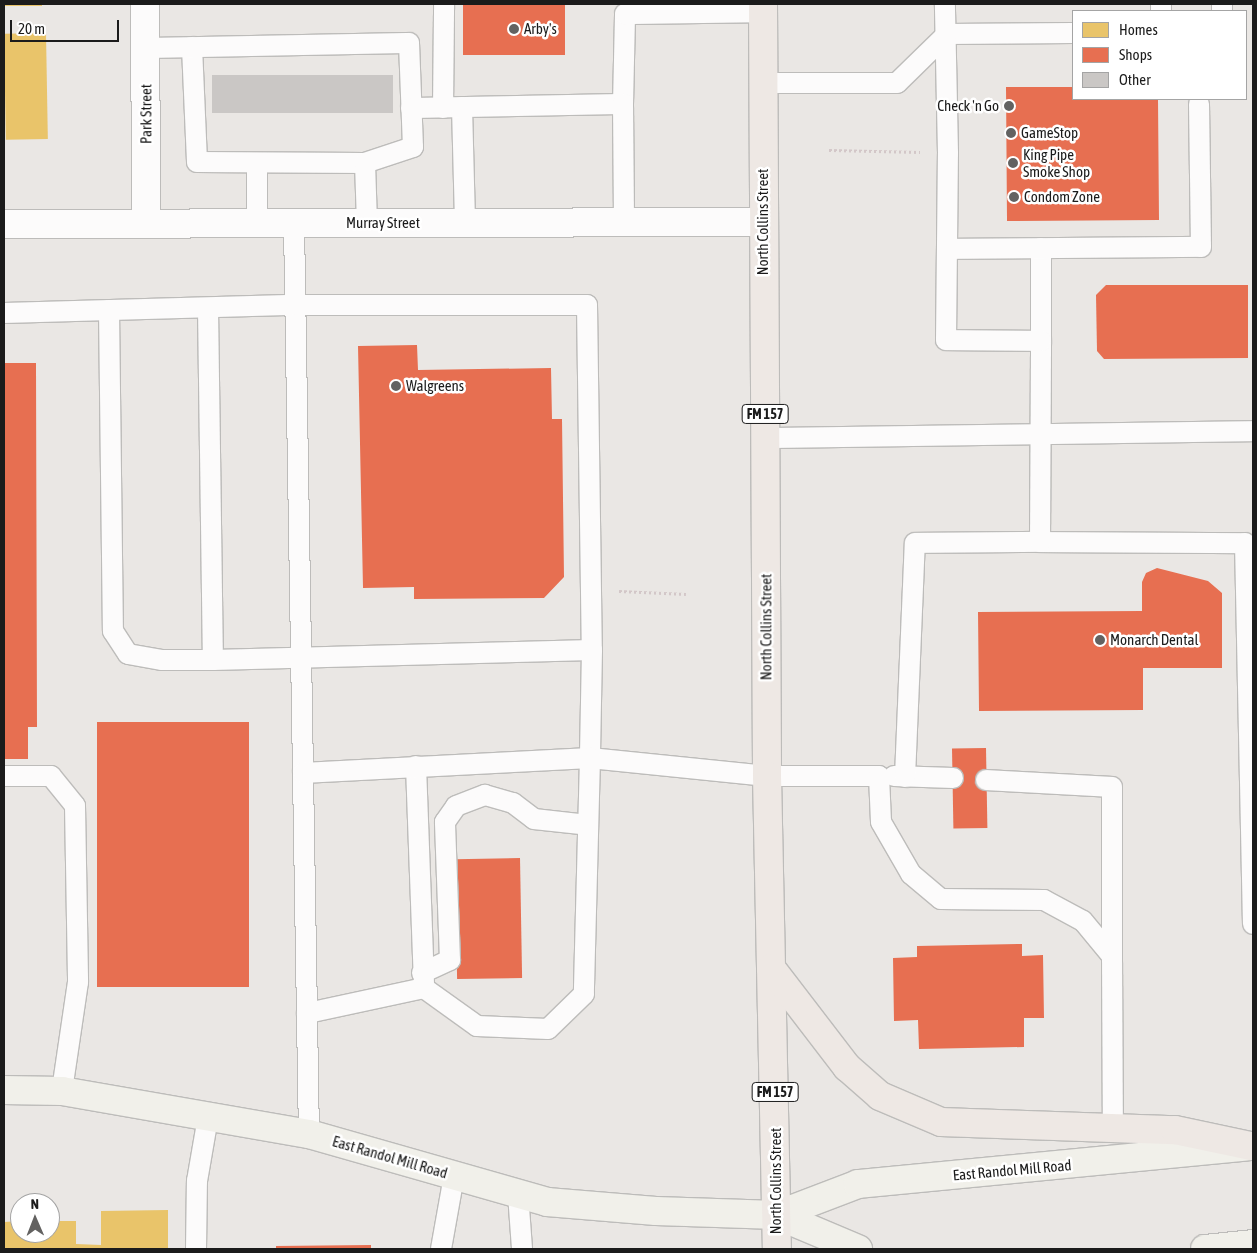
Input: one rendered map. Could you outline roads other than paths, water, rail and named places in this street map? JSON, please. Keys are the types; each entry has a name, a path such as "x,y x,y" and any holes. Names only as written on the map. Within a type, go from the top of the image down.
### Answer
{"main road":[{"name":"North Collins Street","path":"763,8 767,776 777,1249"},
{"path":"771,968 848,1067 880,1096 941,1122 1176,1130 1252,1146"},
{"name":"East Randol Mill Road","path":"4,1090 62,1091 309,1134 547,1202 646,1210 777,1215 858,1249"},
{"name":"East Randol Mill Road","path":"777,1215 858,1184 1252,1146"},
{"path":"1205,1249 1253,1244"}],"street":[{"name":"Park Street","path":"145,4 146,224"},
{"name":"Murray Street","path":"4,224 763,222"}],"lane":[{"path":"444,4 466,223"},
{"path":"945,4 948,153 946,340 1041,342"},
{"path":"624,222 622,104 625,9 763,8"},
{"path":"763,83 897,83 947,34 1072,33"},
{"path":"145,48 192,47 409,43 413,147 366,163 257,164 197,162 192,47"},
{"path":"412,108 622,104"},
{"path":"947,249 1201,247 1199,104"},
{"path":"366,163 367,223"},
{"path":"257,164 257,224"},
{"path":"294,224 309,1134"},
{"path":"1040,542 1041,248"},
{"path":"4,313 296,305 587,305 592,650 584,994 548,1029 478,1026 423,981 416,766"},
{"path":"208,308 213,660"},
{"path":"109,310 112,630 128,654 162,660 213,660 592,650"},
{"path":"765,438 1253,432"},
{"path":"905,777 915,543 1245,542 1253,924"},
{"path":"303,773 590,758 767,776 953,778"},
{"path":"4,776 51,776 75,806 78,982 62,1091"},
{"path":"879,776 881,822 911,874 941,898 1044,900 1083,921 1112,956"},
{"path":"986,780 1112,787 1113,1128"},
{"path":"307,1013 423,981 450,960 445,822 456,806 485,795 513,803 534,819 588,825"},
{"path":"196,1249 197,1181 208,1116"},
{"path":"441,1249 454,1176"},
{"path":"518,1194 522,1249"}],"place":[{"name":"Arby's","path":"514,29"},
{"name":"Check 'n Go","path":"1009,106"},
{"name":"GameStop","path":"1011,133"},
{"name":"King Pipe Smoke Shop","path":"1013,163"},
{"name":"Condom Zone","path":"1014,197"},
{"name":"Walgreens","path":"396,386"},
{"name":"Monarch Dental","path":"1100,640"}]}
